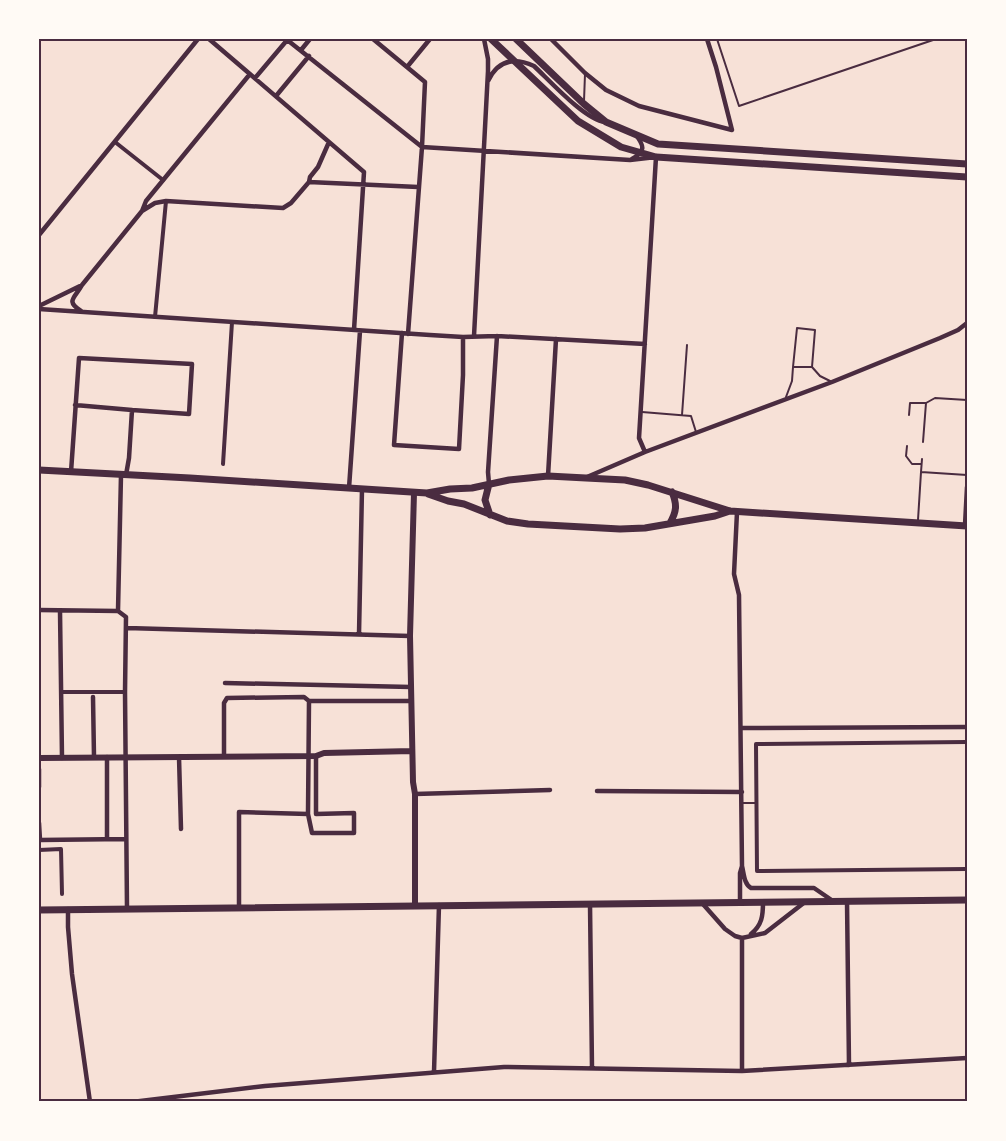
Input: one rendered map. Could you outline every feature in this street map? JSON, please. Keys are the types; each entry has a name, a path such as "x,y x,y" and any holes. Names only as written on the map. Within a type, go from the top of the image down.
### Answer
{"main road":[{"path":"491,39 578,121 621,147 641,153 656,157 967,177"},
{"path":"516,39 606,122 658,144 967,164"},
{"path":"39,470 414,493 472,488 509,480 548,476 626,480 734,512 966,526"},
{"path":"489,484 485,500 490,515"},
{"path":"670,523 676,508 672,492"},
{"path":"427,493 464,504 507,521 528,524 620,529 645,528 734,512"},
{"path":"39,910 967,900"}],"street":[{"path":"39,235 198,39"},
{"path":"209,39 364,172 349,488"},
{"path":"255,78 287,39 422,147 630,160 656,157 639,438 645,452"},
{"path":"301,50 310,39"},
{"path":"373,39 425,82 422,147 394,445 459,449 464,375 463,337"},
{"path":"407,67 430,39"},
{"path":"474,336 488,59 484,39"},
{"path":"551,39 585,73 606,90 639,106 732,130 717,67 707,39"},
{"path":"276,96 309,56"},
{"path":"487,84 494,71 501,65 514,60 534,66 584,112 599,121 606,122"},
{"path":"84,312 73,306 73,297 142,211 146,201 250,74"},
{"path":"630,160 641,153 643,146 636,135"},
{"path":"115,142 163,180"},
{"path":"142,211 155,203 164,201 283,208 291,203 309,182 329,142"},
{"path":"309,182 418,187"},
{"path":"156,189 156,194 164,201"},
{"path":"155,317 164,201"},
{"path":"39,308 82,285"},
{"path":"39,308 405,334 497,336 645,344"},
{"path":"223,464 232,321"},
{"path":"586,478 696,432 832,382 940,338 967,323"},
{"path":"489,484 497,336"},
{"path":"548,476 556,339"},
{"path":"71,472 75,405 79,358 192,364 189,414 75,405"},
{"path":"118,611 124,475 129,458 132,410"},
{"path":"966,526 967,487"},
{"path":"359,634 362,489"},
{"path":"414,493 410,636 415,794 415,905"},
{"path":"734,512 734,574 740,595 742,866 745,882 751,888 814,888 834,901"},
{"path":"39,610 118,611 126,617 127,908"},
{"path":"60,611 62,758"},
{"path":"127,628 410,636"},
{"path":"225,683 411,687"},
{"path":"62,692 93,695 125,692"},
{"path":"93,695 94,758"},
{"path":"224,756 224,703 227,698 411,701"},
{"path":"309,701 313,756 316,814 354,813 354,833 312,833 309,814 313,756"},
{"path":"741,728 967,727"},
{"path":"967,742 756,744 757,871 967,869"},
{"path":"39,758 313,756 324,753 412,752"},
{"path":"179,757 181,829"},
{"path":"107,758 107,839"},
{"path":"39,769 39,787"},
{"path":"415,794 550,790"},
{"path":"597,791 742,792"},
{"path":"238,907 240,812 309,814"},
{"path":"39,823 40,840 126,839"},
{"path":"39,850 61,849 62,894"},
{"path":"740,902 742,866"},
{"path":"847,901 849,1065"},
{"path":"749,936 757,929 763,918 763,902"},
{"path":"702,903 724,929 742,938 765,933 806,902"},
{"path":"590,904 592,1068"},
{"path":"434,1072 439,905"},
{"path":"68,909 72,974 90,1102"},
{"path":"742,938 742,1071"},
{"path":"132,1102 254,1088 504,1067 742,1071 967,1058"}],"lane":[{"path":"717,39 739,106 936,39"},
{"path":"584,104 585,73"},
{"path":"785,399 791,387 797,328 815,330 812,368"},
{"path":"682,415 687,345"},
{"path":"794,367 812,368 820,376 832,382"},
{"path":"909,415 910,403 926,403 934,398 967,400"},
{"path":"923,442 926,403"},
{"path":"641,412 691,416 696,432"},
{"path":"907,446 906,456 912,464 921,464"},
{"path":"917,523 922,459"},
{"path":"921,472 967,475"},
{"path":"742,803 756,803"}]}
